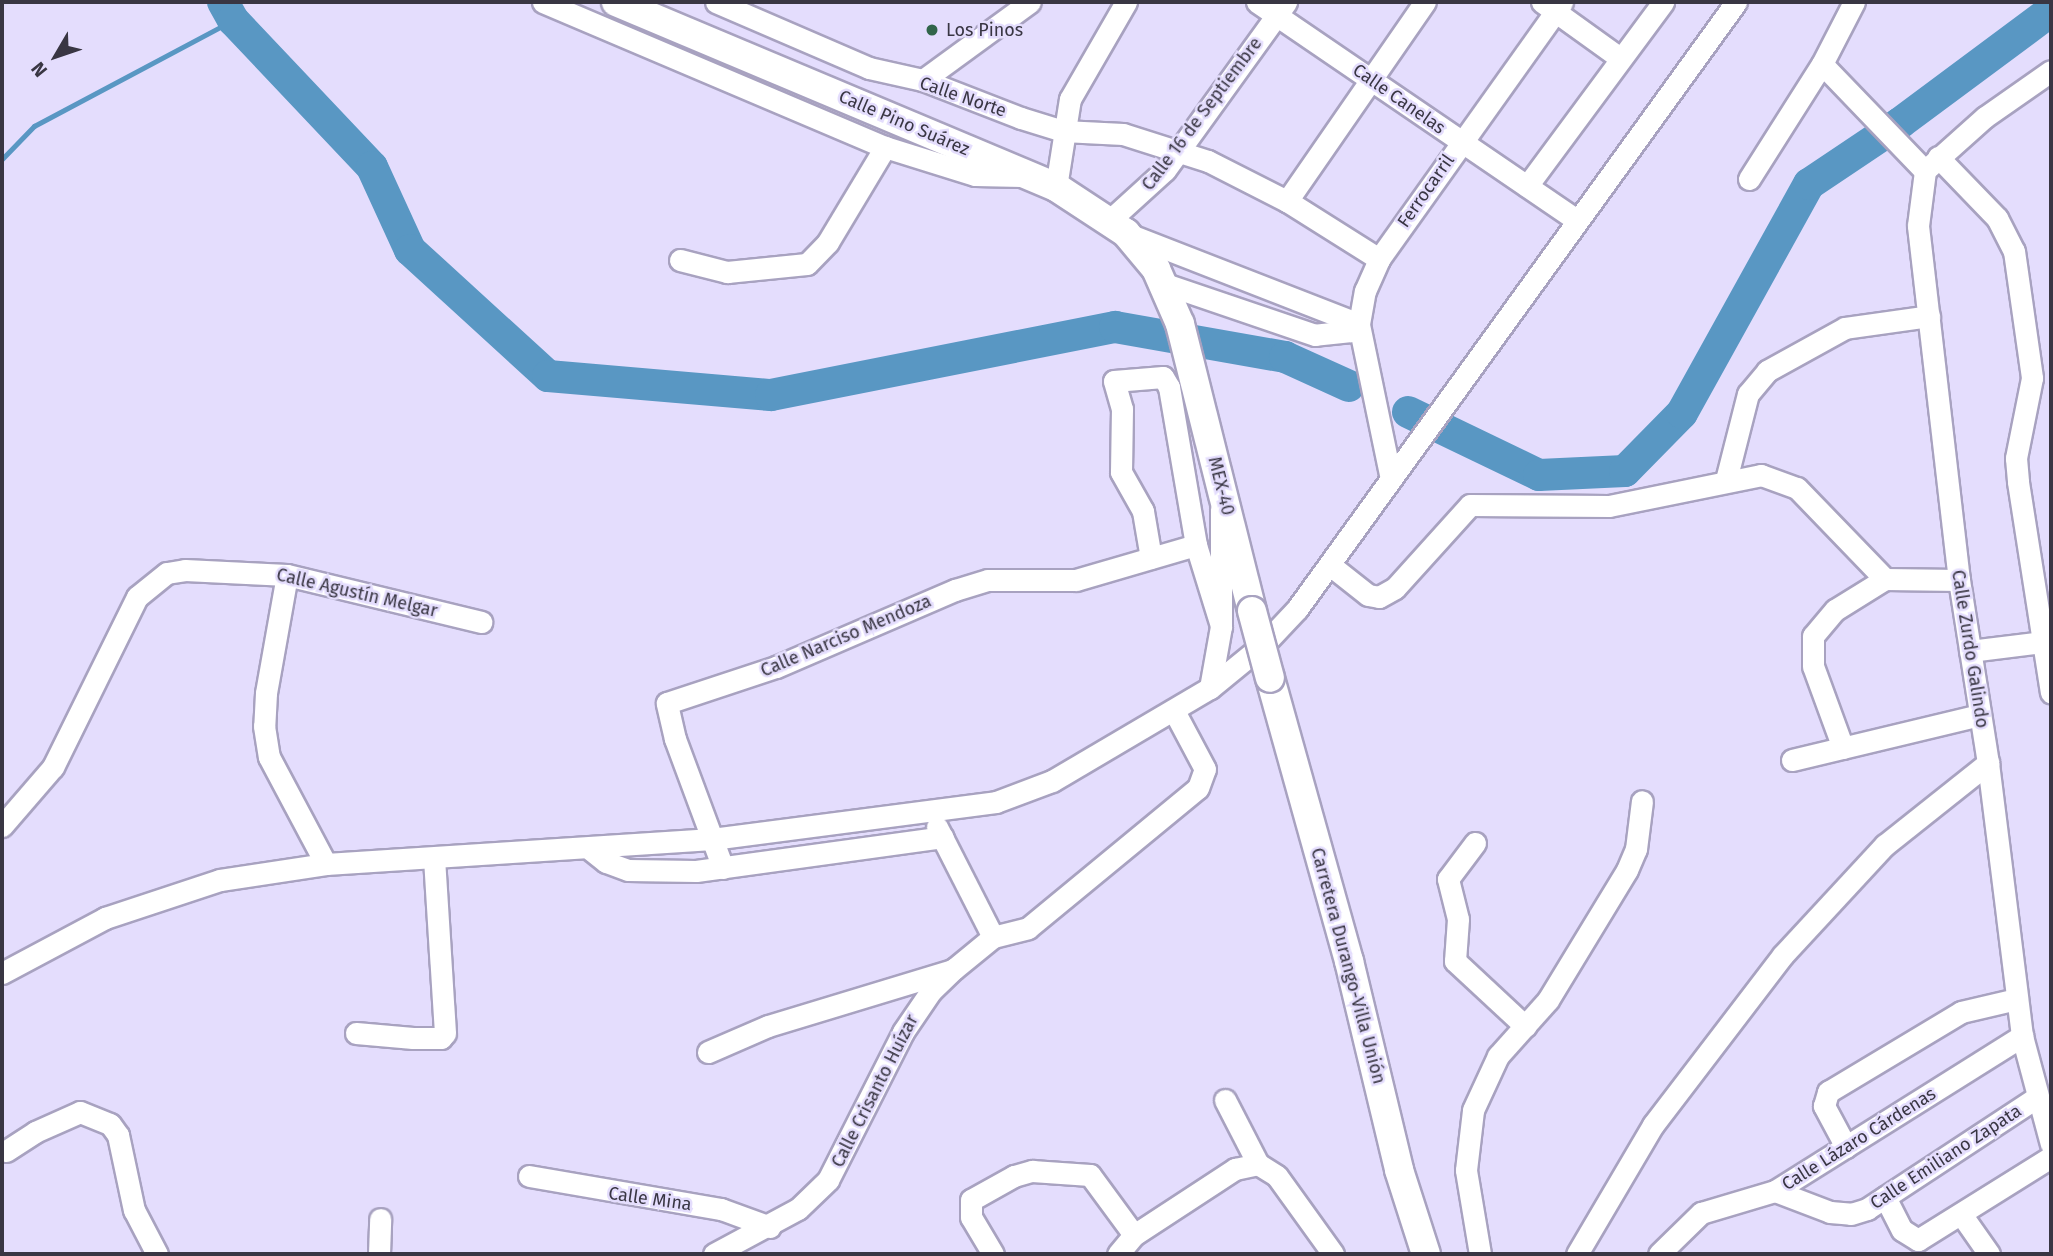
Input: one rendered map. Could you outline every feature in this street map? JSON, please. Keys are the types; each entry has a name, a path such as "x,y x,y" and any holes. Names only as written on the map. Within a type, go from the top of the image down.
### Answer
{"main road":[{"name":"Calle Pino Suárez","path":"616,2 1056,187 1118,226 1165,284"},
{"name":"MEX-40","path":"1165,284 1192,362 1270,678"},
{"name":"Carretera Durango-Villa Unión","path":"1270,678 1349,961 1399,1170 1426,1254"}],"street":[{"path":"543,2 885,147 975,175 1028,175"},
{"name":"Calle Norte","path":"716,2 869,68 923,80 1063,131 1123,134 1178,151 1287,201 1378,259"},
{"path":"923,80 1030,2"},
{"path":"1056,187 1063,131 1076,82 1126,2"},
{"name":"Calle Canelas","path":"1257,2 1282,8 1372,79 1576,220"},
{"path":"1287,201 1425,2"},
{"path":"1527,186 1663,2"},
{"path":"2,973 148,900 219,880 326,864 591,850 712,839 996,803 1035,790 1210,688 1265,643 1330,565 1576,220 1736,2"},
{"path":"1749,179 1822,64 1854,2"},
{"path":"1553,5 1620,58"},
{"name":"Ferrocarril","path":"1391,479 1359,324 1378,259 1553,5"},
{"name":"Calle 16 de Septiembre","path":"1118,226 1178,151 1282,8"},
{"path":"1822,64 1875,117 1997,218 2014,251 2032,378 2016,458 2018,482 2051,687"},
{"path":"1925,161 2051,71"},
{"path":"680,260 727,272 807,264 828,242 885,147"},
{"name":"Calle Zurdo Galindo","path":"1925,161 1917,208 1959,580 1988,763 2022,1036 2035,1098 2051,1144"},
{"path":"1118,226 1359,324 1351,331 1315,335 1165,284"},
{"path":"1726,480 1748,394 1766,371 1845,328 1929,316"},
{"path":"1151,558 1143,511 1121,472 1122,409 1114,381 1163,377 1169,387 1196,545 1221,626"},
{"path":"1330,565 1368,595 1379,597 1395,588 1470,505 1609,506 1761,475 1797,488 1885,579"},
{"path":"1210,688 1221,626 1219,531 1224,497"},
{"name":"Calle Narciso Mendoza","path":"723,867 675,739 667,703 776,667 955,590 988,580 1076,580 1196,545"},
{"name":"Calle Agustín Melgar","path":"2,826 53,767 137,597 152,581 185,569 287,575 481,622"},
{"path":"287,575 266,693 264,726 269,757 326,864"},
{"path":"1843,748 1813,666 1813,636 1835,610 1885,579 1959,580"},
{"path":"1970,651 2043,642"},
{"name":"Calle Crisanto Huízar","path":"714,1254 770,1227 815,1196 828,1181 903,1032 931,991 993,937 1028,928 1198,788 1205,769 1174,711"},
{"path":"1792,760 1980,715"},
{"path":"1577,1254 1653,1125 1783,955 1885,845 1930,804 1988,763"},
{"path":"1480,1254 1466,1170 1468,1129 1488,1073 1548,1000 1627,870 1636,849 1642,801"},
{"path":"930,812 993,937"},
{"path":"810,827 816,855"},
{"path":"591,850 607,862 646,873 723,867 943,837"},
{"path":"1475,844 1448,879 1458,919 1455,961 1525,1027"},
{"path":"356,1033 441,1038 445,1033 434,858"},
{"path":"708,1052 768,1026 954,969"},
{"path":"1846,1147 1824,1098 1835,1087 1961,1012 2017,999"},
{"name":"Calle Lázaro Cárdenas","path":"1659,1254 1700,1213 1775,1191 2022,1036"},
{"name":"Calle Emiliano Zapata","path":"1775,1191 1830,1212 1852,1214 1885,1197 2035,1098"},
{"path":"1225,1100 1258,1164 1277,1176 1333,1254"},
{"path":"6,1151 47,1125 80,1112 110,1124 123,1157 134,1210 157,1254"},
{"path":"1885,1197 1902,1230 1918,1240 2051,1157"},
{"path":"1118,1254 1134,1236 1235,1169 1258,1164"},
{"path":"993,1254 971,1217 971,1200 1014,1175 1032,1171 1090,1175 1134,1236"},
{"name":"Calle Mina","path":"529,1176 720,1209 770,1227"},
{"path":"1961,1214 1989,1254"},
{"path":"379,1254 380,1219"}],"waterway":[{"path":"223,2 233,20 372,167 410,250 548,376 771,395 1115,327 1285,357 1349,386"},
{"path":"1408,412 1539,475 1625,471 1682,413 1809,184 1900,123 2051,11"},
{"path":"2,159 34,126 233,20"}],"place":[{"name":"Los Pinos","path":"932,30"}]}
